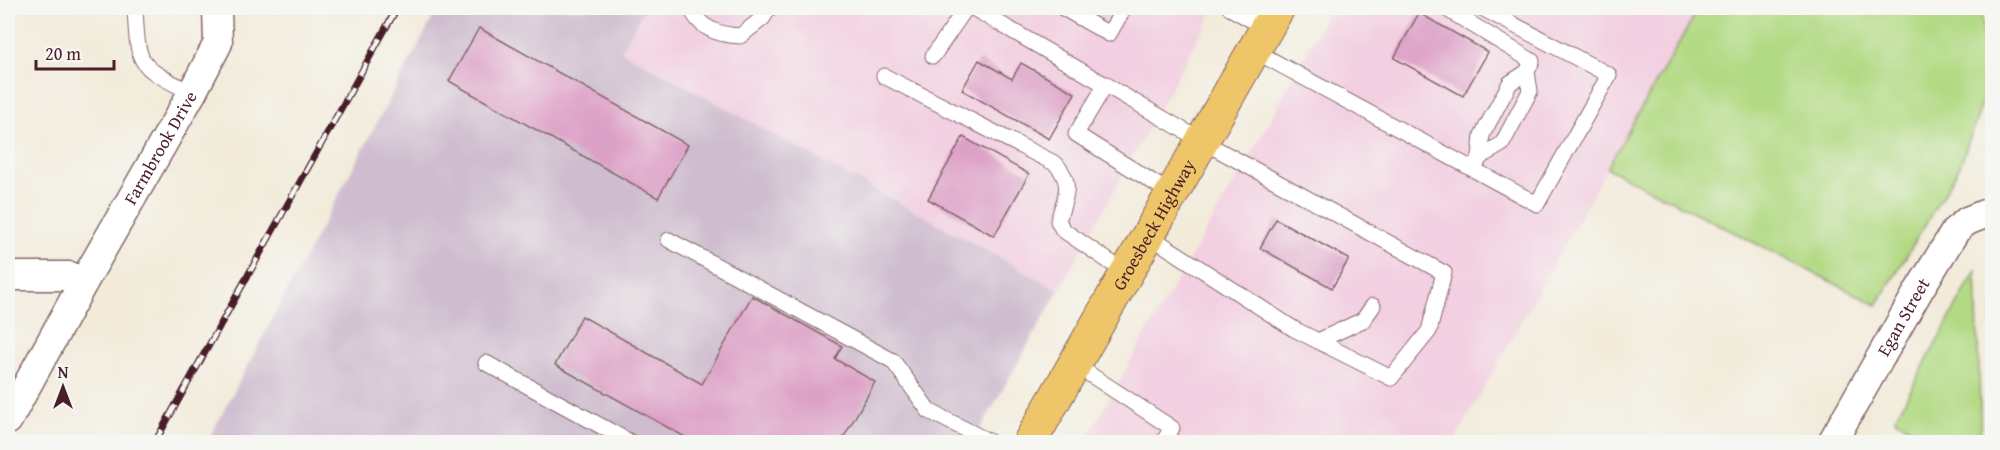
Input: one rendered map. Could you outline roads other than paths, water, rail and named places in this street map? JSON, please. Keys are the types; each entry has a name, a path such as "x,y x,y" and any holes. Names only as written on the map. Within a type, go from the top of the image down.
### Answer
{"main road":[{"name":"Groesbeck Highway","path":"1030,442 1266,28"}],"street":[{"name":"Farmbrook Drive","path":"8,420 218,43 217,8"},
{"name":"Egan Street","path":"1832,442 1918,290 1956,230 1967,220 1992,211"},
{"path":"8,276 70,276 83,283"}],"lane":[{"path":"135,8 137,48 141,60 149,70 192,93"},
{"path":"691,8 701,25 724,36 740,36 763,18 769,8"},
{"path":"933,56 966,8"},
{"path":"973,8 1202,141 1444,273 1429,331 1391,378 1293,329 1148,235"},
{"path":"1063,8 1109,34 1124,8"},
{"path":"1230,8 1266,28 1322,86 1473,171 1537,204 1609,75 1482,8"},
{"path":"1445,8 1532,61 1527,72 1510,83 1482,135 1480,157 1473,171"},
{"path":"1480,157 1502,144 1530,91 1527,72"},
{"path":"884,76 1056,164 1065,174 1068,190 1058,220 1063,230 1126,273"},
{"path":"1106,84 1076,134 1172,194"},
{"path":"669,240 893,361 928,411 990,442"},
{"path":"1318,341 1363,320 1373,306"},
{"path":"486,363 630,442"},
{"path":"1074,364 1172,428 1163,442"}],"railway":[{"path":"155,442 397,8"}]}
